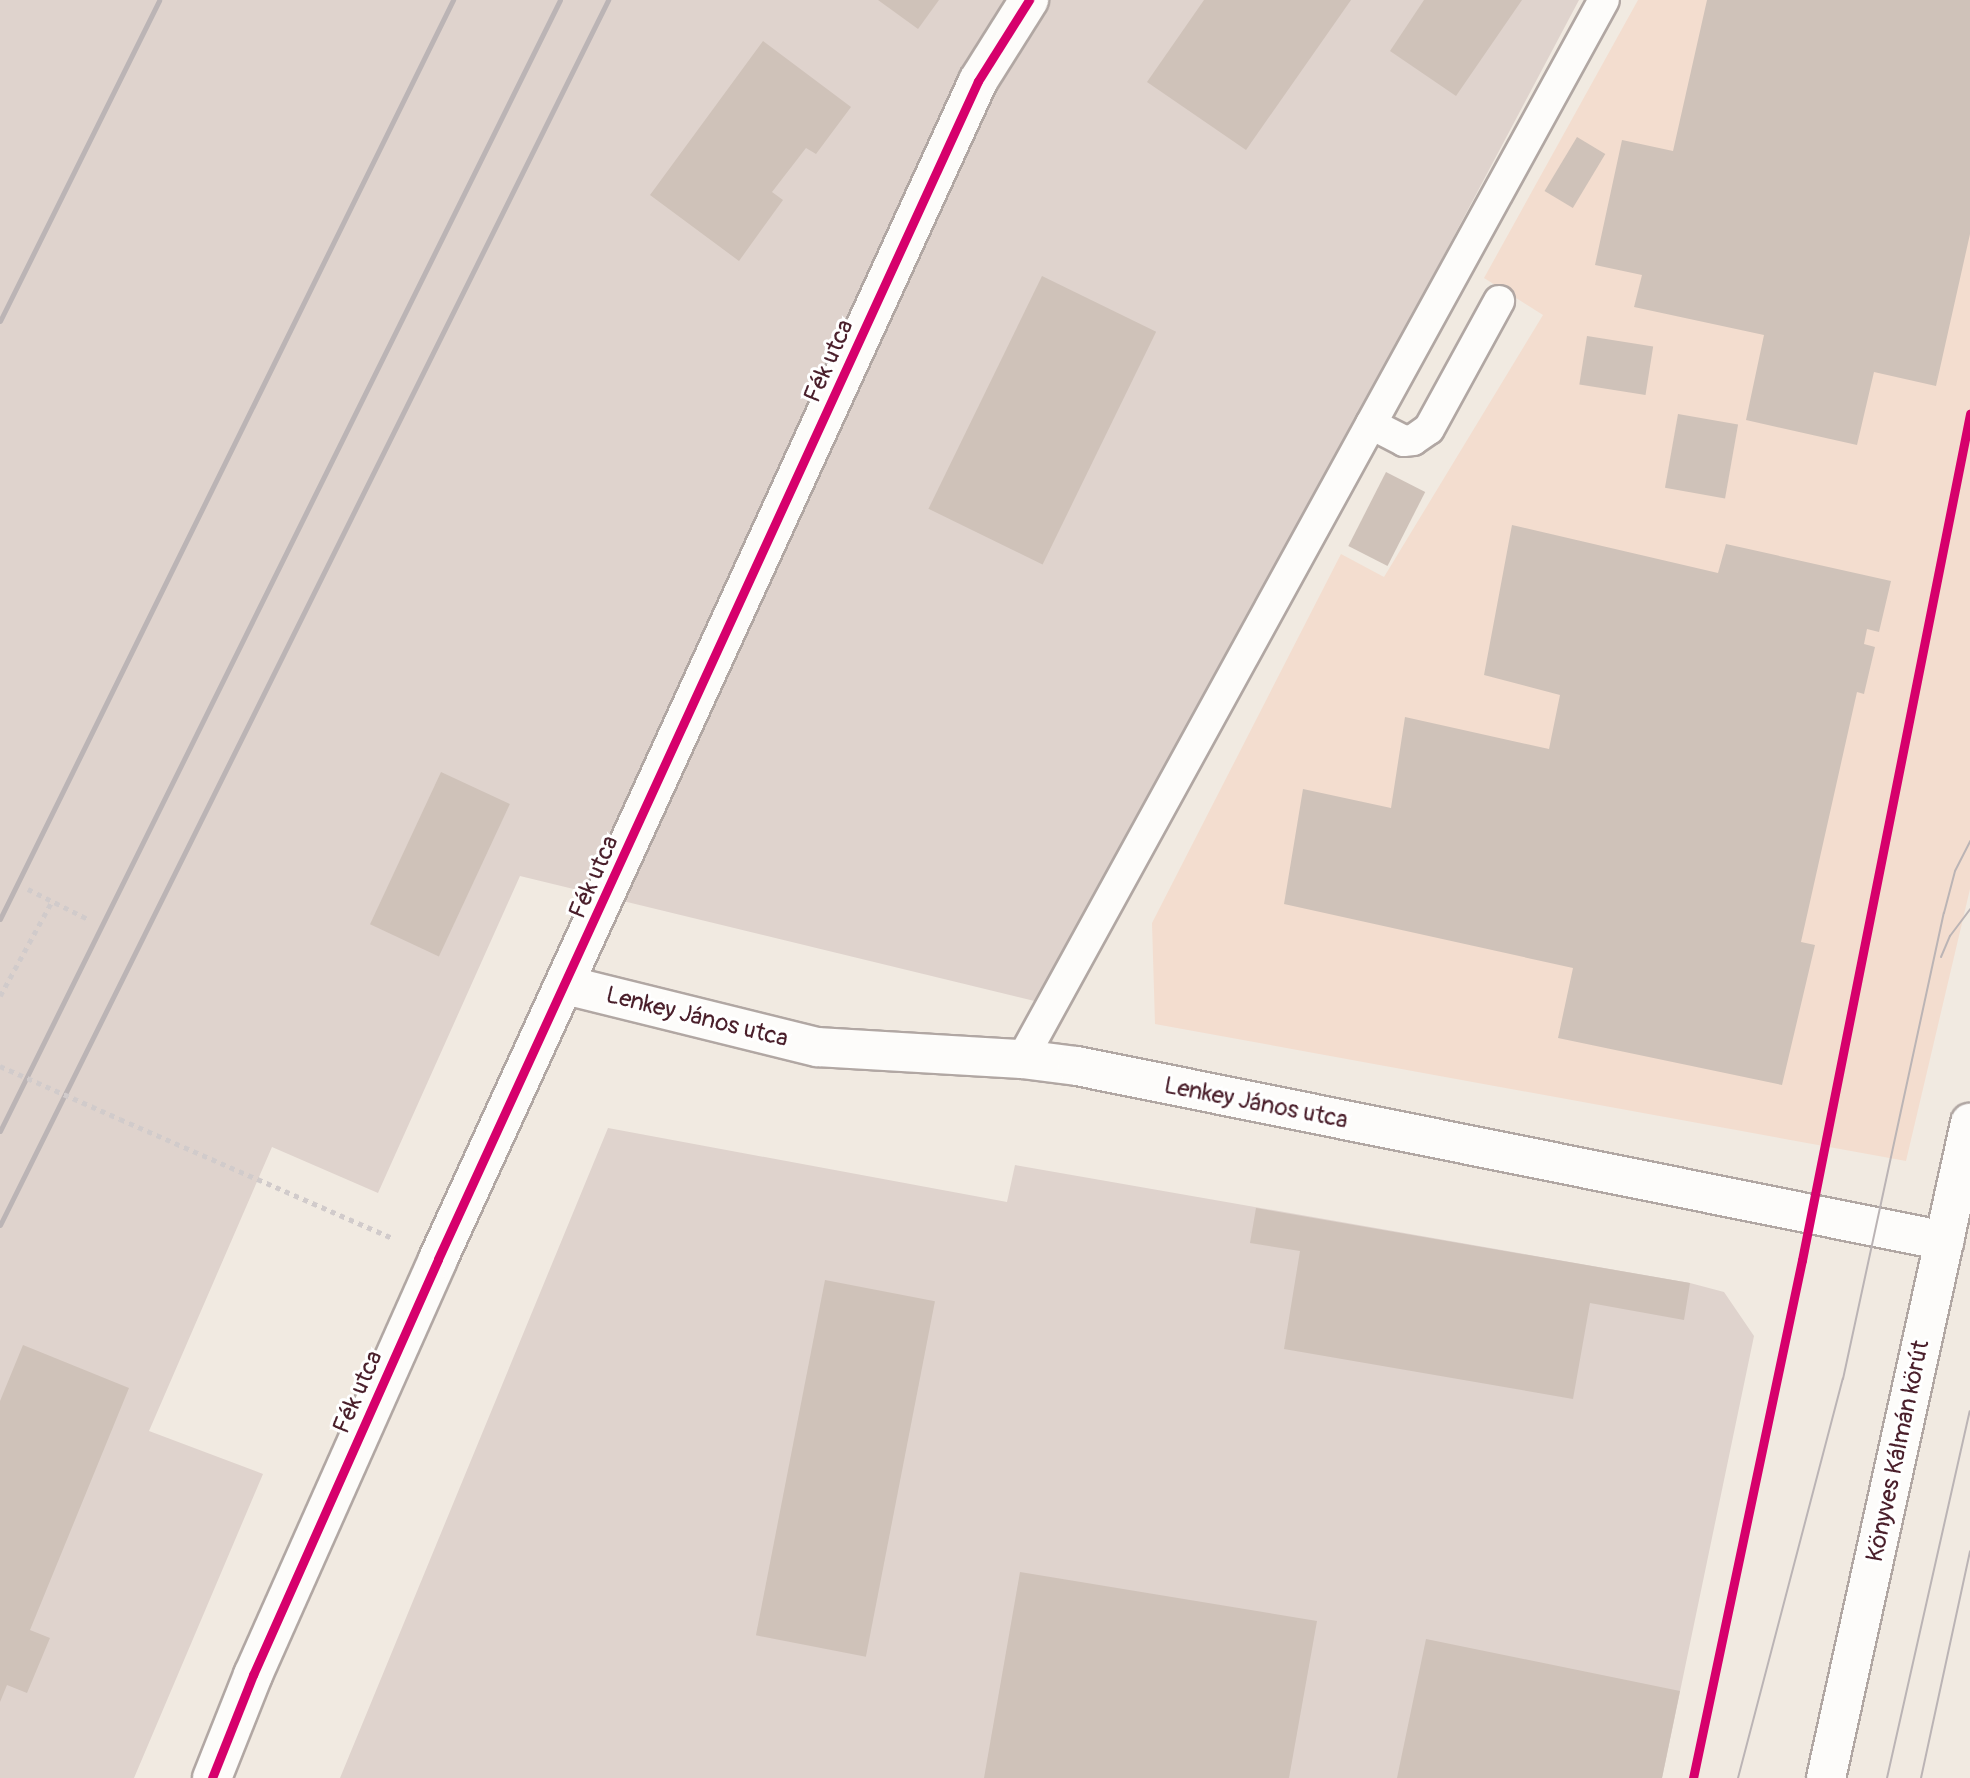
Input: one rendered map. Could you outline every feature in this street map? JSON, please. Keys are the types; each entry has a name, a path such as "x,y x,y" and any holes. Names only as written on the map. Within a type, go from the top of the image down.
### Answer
{"street":[{"name":"Fék utca","path":"212,1778 253,1675 438,1259 566,985 978,80 1029,0"},
{"name":"Lenkey János utca","path":"566,985 817,1047 1022,1059 1077,1066 1945,1241"},
{"name":"Könyves Kálmán körút","path":"1826,1778 1970,1123"}],"lane":[{"path":"1022,1059 1604,0"},
{"path":"1371,424 1404,440 1413,440 1429,429 1499,301"}],"path":[{"path":"28,888 90,920"},
{"path":"0,996 52,901"},
{"path":"0,1066 438,1259"}],"shaded area":[{"path":"0,0 1579,0 1047,1004 520,876 378,1193 272,1147 149,1431 263,1474 134,1778 0,1778"},
{"path":"1638,0 1970,0 1970,889 1906,1161 1155,1024 1152,923 1341,554 1384,577 1543,315 1484,278"},
{"path":"608,1128 1007,1202 1015,1165 1690,1283 1724,1292 1754,1336 1662,1778 340,1778"}],"building":[{"path":"878,0 939,0 918,29"},
{"path":"1204,0 1351,0 1246,150 1147,82"},
{"path":"1424,0 1522,0 1456,96 1390,51"},
{"path":"1707,0 1970,0 1970,234 1936,386 1874,372 1857,445 1746,420 1764,335 1634,307 1642,275 1595,265 1622,140 1673,151"},
{"path":"763,41 851,107 816,154 806,148 772,192 783,200 739,261 650,195"},
{"path":"1577,137 1605,154 1573,208 1545,191"},
{"path":"1042,276 1156,332 1043,564 928,509"},
{"path":"1587,336 1653,346 1646,395 1579,384"},
{"path":"1678,414 1738,425 1725,498 1665,488"},
{"path":"1386,472 1425,492 1388,566 1348,546"},
{"path":"1512,525 1718,573 1726,544 1891,581 1879,632 1867,629 1864,644 1875,647 1864,694 1857,692 1801,942 1815,945 1782,1085 1558,1038 1573,968 1284,904 1303,789 1391,808 1405,717 1549,749 1560,695 1484,675"},
{"path":"441,772 510,804 439,956 370,924"},
{"path":"1256,1208 1690,1283 1684,1320 1590,1303 1573,1399 1284,1349 1300,1251 1250,1243"},
{"path":"825,1280 935,1301 866,1657 756,1635"},
{"path":"23,1345 129,1388 30,1630 50,1638 27,1693 7,1685 0,1702 0,1401"},
{"path":"1020,1572 1317,1621 1289,1778 984,1778"},
{"path":"1426,1639 1680,1691 1662,1778 1397,1778"}],"tram line":[{"path":"1738,1778 1843,1379 1944,913 1955,871 1970,841"},
{"path":"1941,957 1950,936 1970,909"},
{"path":"1887,1778 1970,1411"},
{"path":"1921,1778 1970,1551"}],"railway":[{"path":"0,321 159,0"},
{"path":"0,919 453,0"},
{"path":"0,1131 560,0"},
{"path":"0,1225 608,0"}],"cycle path":[{"path":"212,1778 253,1675 438,1259 978,81 1029,0"},
{"path":"1693,1778 1802,1260 1970,414"}]}
